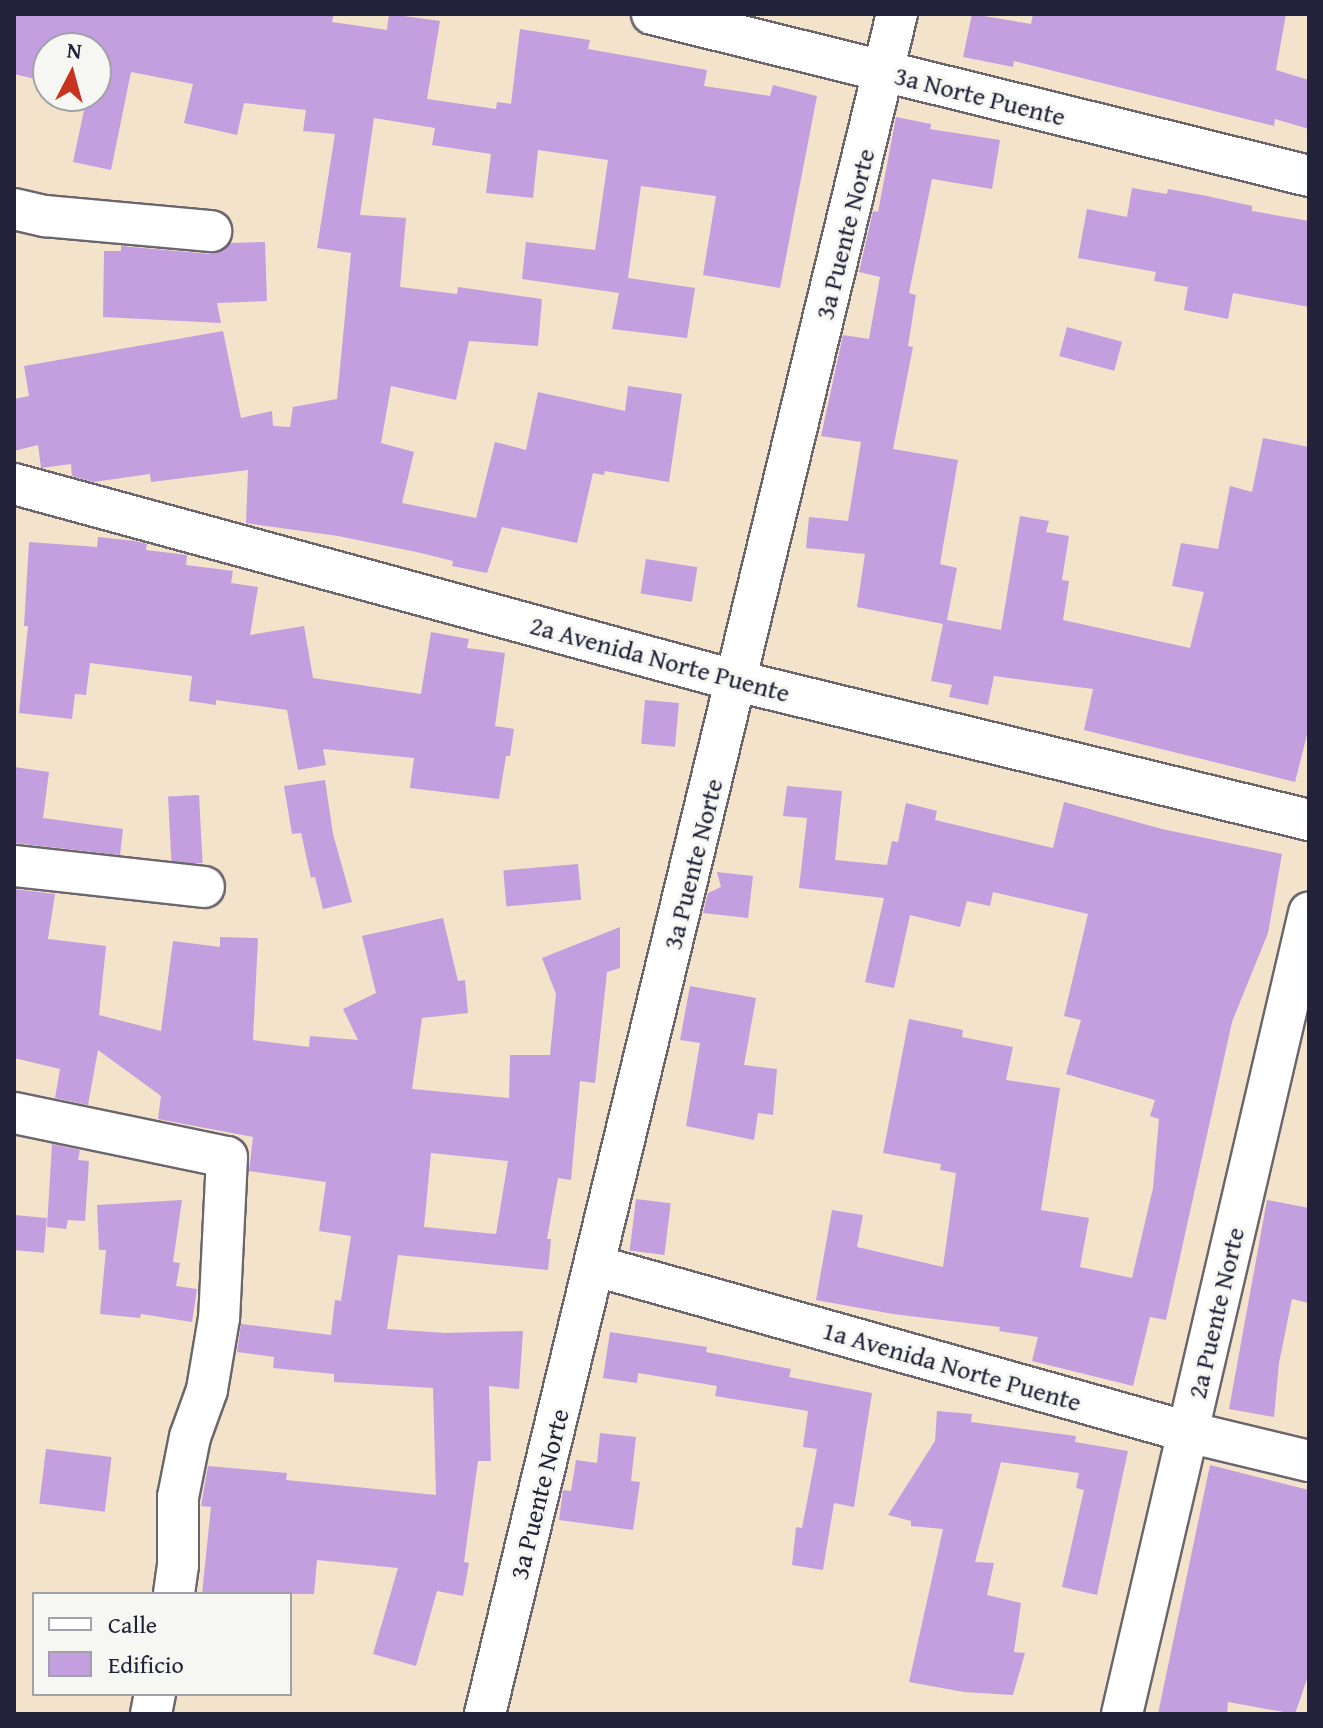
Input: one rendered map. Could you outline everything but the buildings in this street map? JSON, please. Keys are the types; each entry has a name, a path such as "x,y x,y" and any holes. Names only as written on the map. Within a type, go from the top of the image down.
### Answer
{"street":[{"name":"3a Norte Puente","path":"652,14 1309,176"},
{"name":"3a Puente Norte","path":"485,1714 897,14"},
{"path":"14,209 45,216 211,231"},
{"name":"2a Avenida Norte Puente","path":"14,484 737,681 1309,820"},
{"path":"14,866 204,887"},
{"name":"2a Puente Norte","path":"1122,1714 1309,913"},
{"path":"14,1113 227,1157 219,1318 207,1390 190,1437 178,1497 178,1565 174,1592"},
{"name":"1a Avenida Norte Puente","path":"596,1266 1188,1432 1309,1461"}]}
